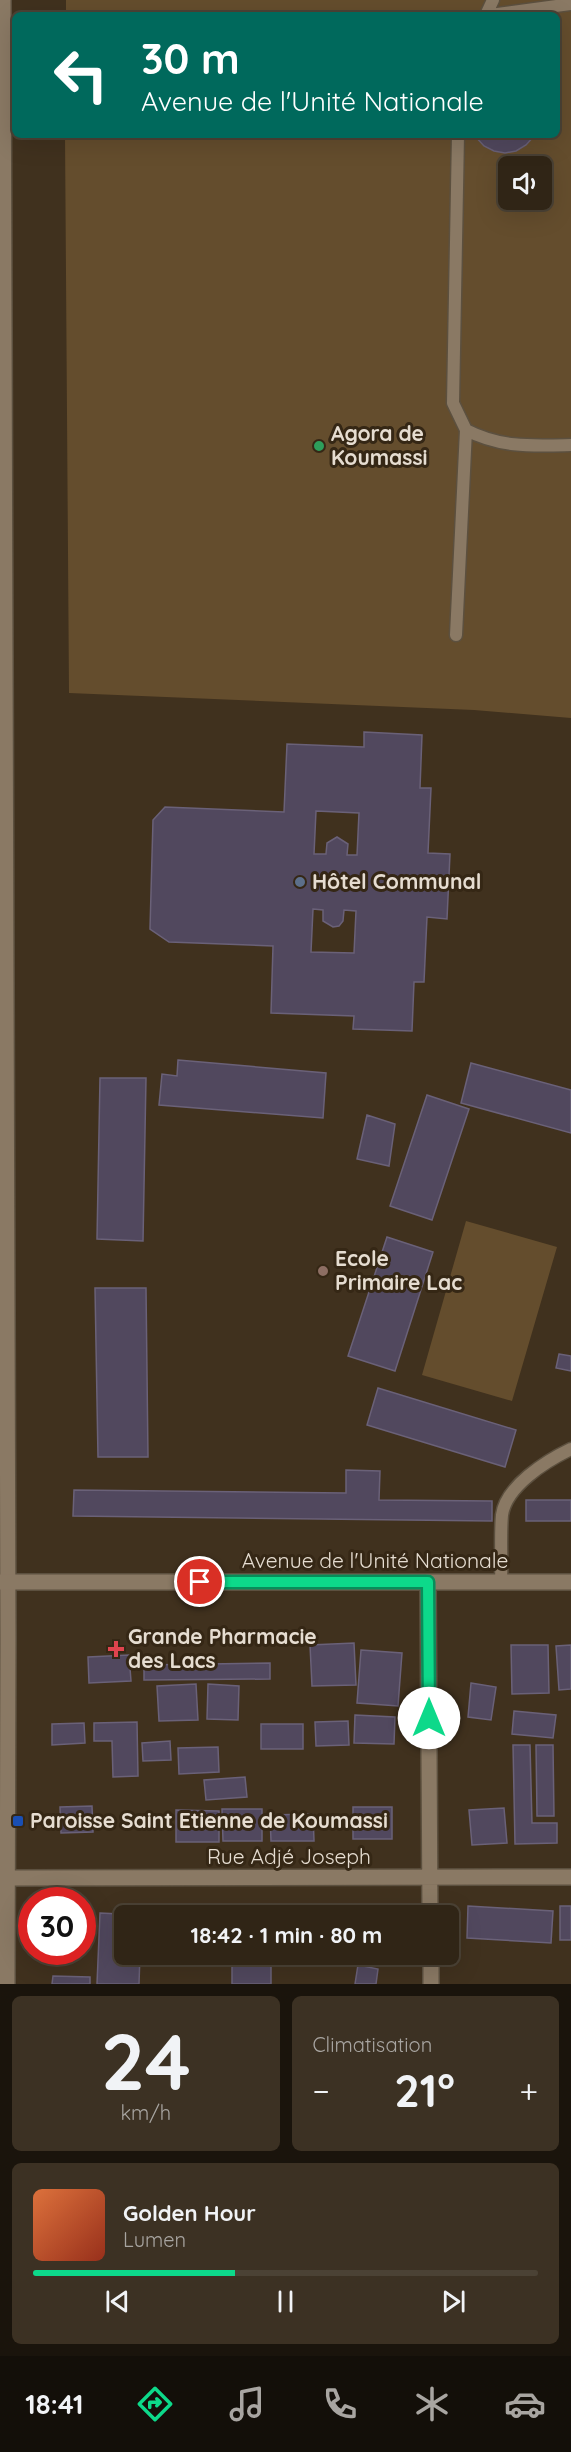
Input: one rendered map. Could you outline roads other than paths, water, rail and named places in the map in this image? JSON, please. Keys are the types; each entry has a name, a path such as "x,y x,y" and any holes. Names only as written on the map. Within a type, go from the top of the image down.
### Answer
{"street":[{"path":"3,0 1,411 7,1984"},
{"name":"Avenue de l'Unité Nationale","path":"4,1582 571,1582"},
{"path":"428,1582 430,1905"},
{"name":"Rue Adjé Joseph","path":"7,1878 571,1877"},
{"path":"430,1965 431,1984"}],"lane":[{"path":"511,12 571,4"},
{"path":"456,635 466,430 453,403 458,138"},
{"path":"466,430 486,440 519,446 571,446"},
{"path":"501,1582 502,1513 514,1487 560,1454 571,1449"}],"place":[{"name":"Agora de Koumassi","path":"319,446"},
{"name":"Hôtel Communal","path":"300,882"},
{"name":"Ecole Primaire Lac","path":"323,1271"},
{"name":"Grande Pharmacie des Lacs","path":"116,1649"},
{"name":"Paroisse Saint Etienne de Koumassi","path":"18,1821"}]}
